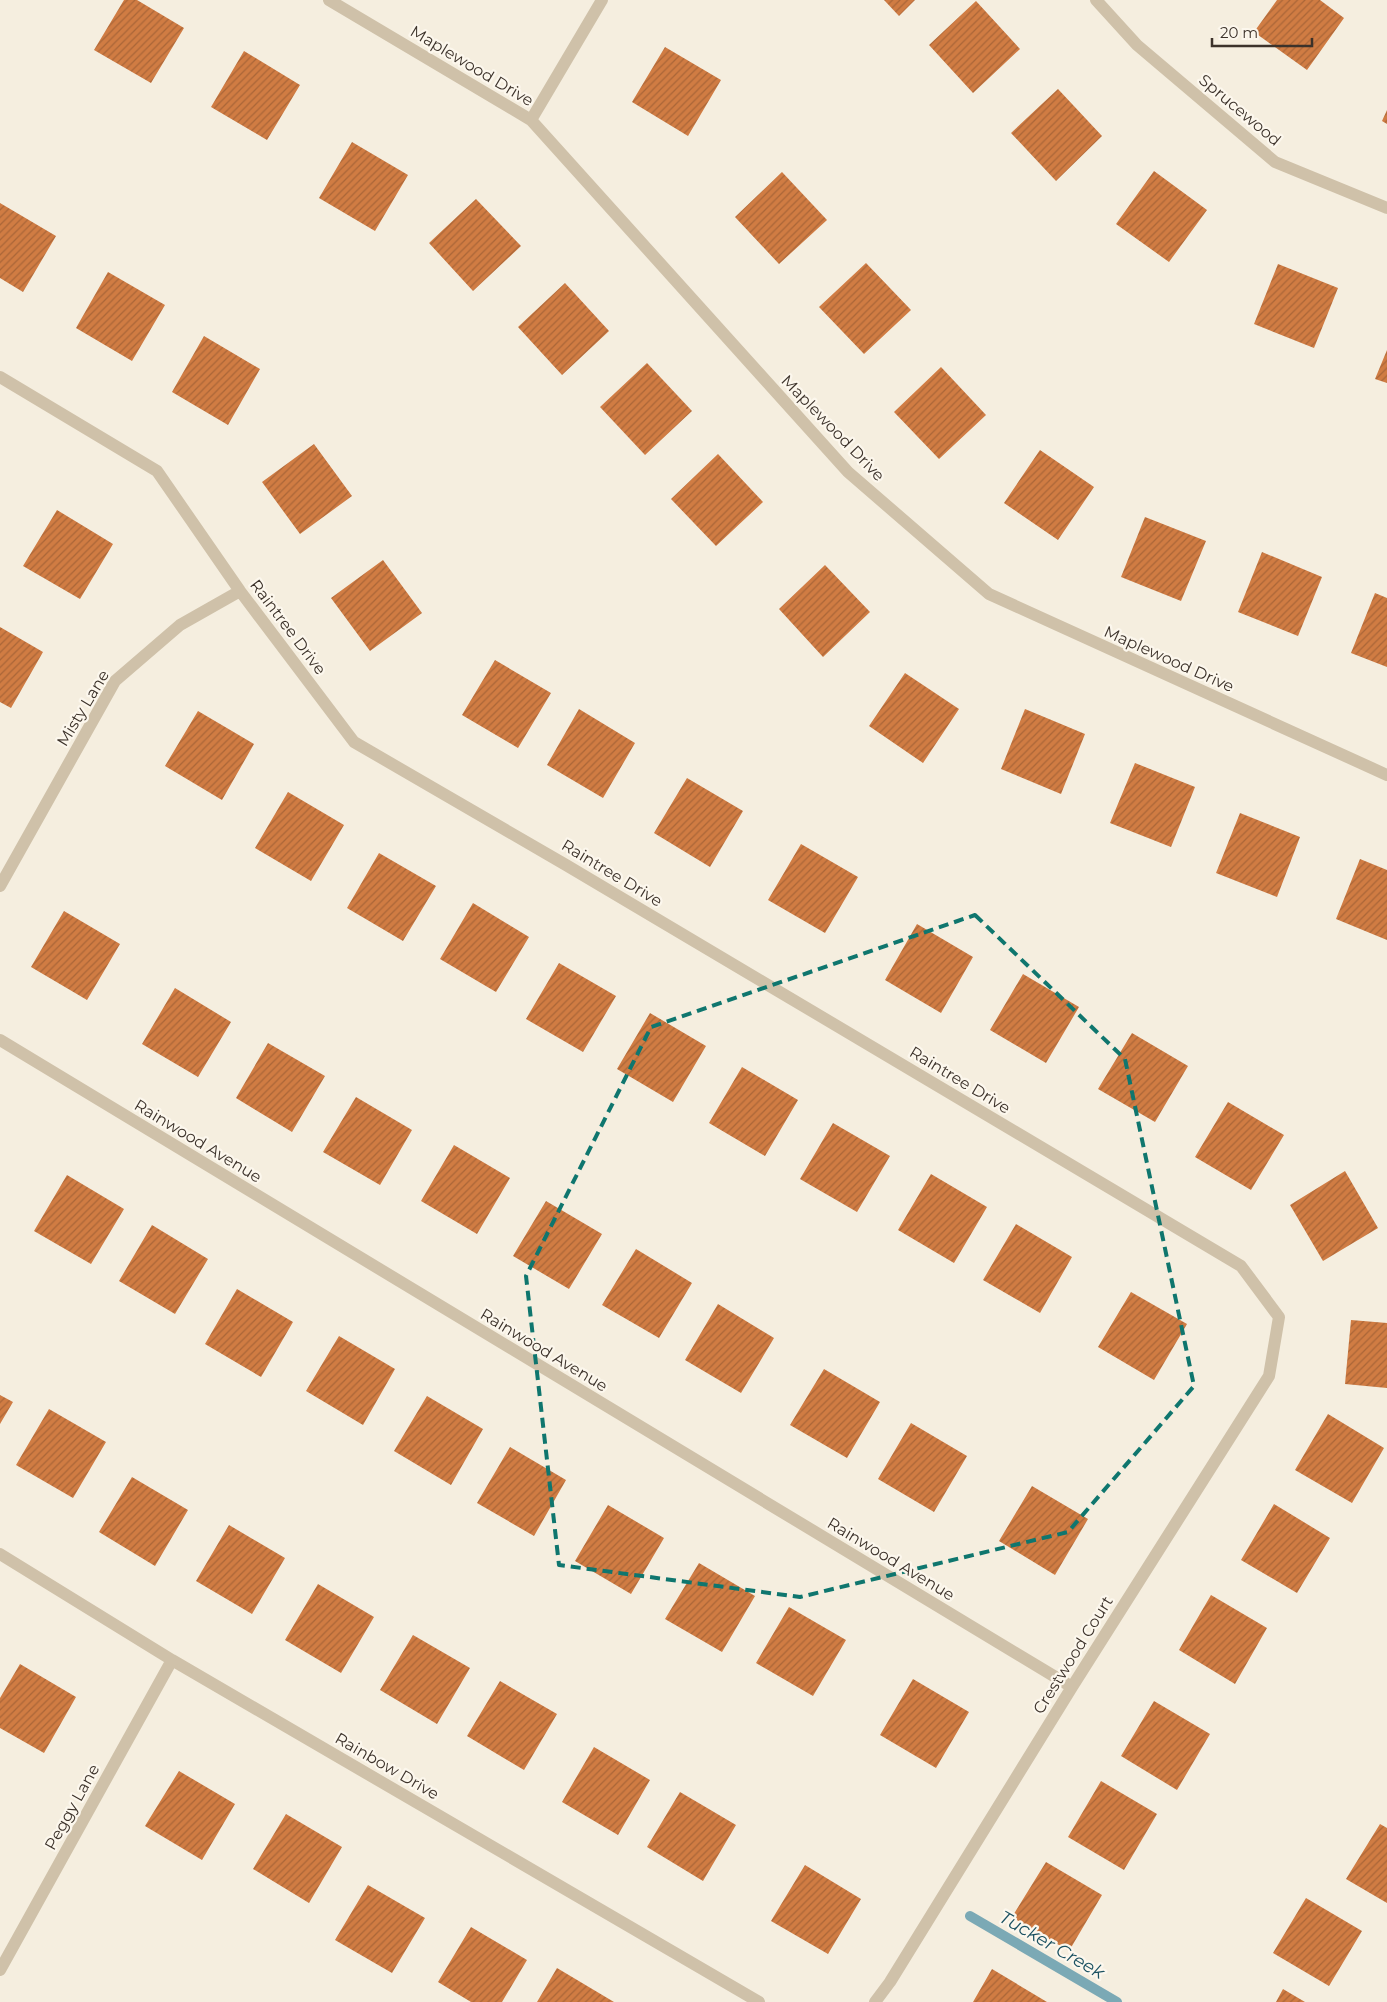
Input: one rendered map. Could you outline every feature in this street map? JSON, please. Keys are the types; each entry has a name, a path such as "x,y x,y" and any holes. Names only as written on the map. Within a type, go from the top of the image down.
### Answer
{"street":[{"name":"Maplewood Drive","path":"329,0 531,120 848,472 988,594 1387,775"},
{"path":"531,120 602,0"},
{"name":"Sprucewood","path":"1096,0 1137,45 1275,162 1387,208"},
{"name":"Raintree Drive","path":"0,377 157,471 240,591 354,742 566,864 1241,1266 1280,1317"},
{"name":"Misty Lane","path":"0,886 115,680 180,625 240,591"},
{"name":"Rainwood Avenue","path":"0,1040 1072,1687"},
{"name":"Crestwood Court","path":"875,2002 890,1982 1072,1687 1269,1376 1280,1317"},
{"name":"Rainbow Drive","path":"0,1554 172,1660 759,2002"},
{"name":"Peggy Lane","path":"0,1970 172,1660"}],"highlighted area":[{"path":"975,915 1125,1059 1194,1386 1068,1532 800,1597 559,1565 526,1276 651,1027"}],"building":[{"path":"124,0 137,0 184,28 151,83 94,50"},
{"path":"884,0 915,0 899,16"},
{"path":"1277,0 1320,0 1344,18 1307,70 1254,32"},
{"path":"976,1 1020,49 973,93 929,45"},
{"path":"665,47 721,80 688,136 632,102"},
{"path":"244,51 300,85 267,140 211,107"},
{"path":"1058,89 1102,136 1056,181 1011,133"},
{"path":"1387,110 1387,124 1382,121"},
{"path":"352,142 408,175 375,231 319,198"},
{"path":"1154,171 1207,210 1169,262 1116,224"},
{"path":"782,172 827,220 779,264 735,217"},
{"path":"476,199 521,246 473,291 429,243"},
{"path":"0,203 56,236 23,292 0,278"},
{"path":"866,263 911,310 864,354 819,307"},
{"path":"1278,264 1338,288 1314,348 1254,324"},
{"path":"108,272 165,305 132,361 76,328"},
{"path":"565,283 609,331 562,375 518,327"},
{"path":"204,336 260,369 228,425 172,392"},
{"path":"1387,350 1387,383 1375,379"},
{"path":"647,363 692,411 645,455 600,407"},
{"path":"941,367 986,415 939,459 894,412"},
{"path":"314,444 352,496 300,534 262,482"},
{"path":"1040,450 1094,487 1058,540 1004,503"},
{"path":"718,454 763,502 716,546 671,499"},
{"path":"57,510 113,544 80,599 23,566"},
{"path":"1145,517 1206,541 1181,601 1121,577"},
{"path":"1262,552 1322,577 1298,636 1238,612"},
{"path":"383,560 422,613 370,651 331,598"},
{"path":"825,565 870,612 823,657 779,609"},
{"path":"1375,593 1387,598 1387,667 1351,653"},
{"path":"0,627 43,652 11,708 0,702"},
{"path":"495,660 551,693 518,748 462,715"},
{"path":"905,673 959,709 923,763 869,726"},
{"path":"579,709 635,743 603,798 547,765"},
{"path":"1025,709 1085,734 1061,794 1001,769"},
{"path":"198,711 254,744 222,800 165,766"},
{"path":"1135,763 1195,787 1171,847 1110,823"},
{"path":"687,778 743,811 710,867 654,833"},
{"path":"288,792 344,825 311,881 255,848"},
{"path":"1240,813 1300,837 1277,897 1216,873"},
{"path":"801,844 858,877 825,933 768,900"},
{"path":"379,853 436,886 403,941 347,908"},
{"path":"1360,859 1387,870 1387,940 1336,919"},
{"path":"473,903 529,937 496,992 440,959"},
{"path":"64,911 120,944 87,1000 31,967"},
{"path":"917,924 973,957 941,1013 885,980"},
{"path":"559,963 616,996 583,1052 526,1019"},
{"path":"1023,974 1079,1007 1046,1063 990,1030"},
{"path":"175,988 231,1022 198,1077 142,1044"},
{"path":"650,1013 706,1046 673,1102 617,1069"},
{"path":"1132,1033 1188,1066 1155,1122 1098,1089"},
{"path":"268,1043 325,1076 292,1132 236,1098"},
{"path":"742,1067 798,1100 765,1156 709,1123"},
{"path":"356,1097 412,1130 380,1185 323,1152"},
{"path":"1228,1102 1284,1135 1251,1190 1195,1157"},
{"path":"833,1123 890,1156 857,1212 800,1179"},
{"path":"454,1145 510,1178 477,1234 421,1201"},
{"path":"1345,1171 1378,1228 1323,1261 1290,1205"},
{"path":"931,1174 987,1207 954,1263 898,1230"},
{"path":"67,1175 124,1209 91,1264 34,1231"},
{"path":"546,1201 602,1234 569,1289 513,1256"},
{"path":"1016,1224 1072,1257 1040,1313 983,1280"},
{"path":"152,1225 208,1259 175,1314 119,1281"},
{"path":"636,1249 692,1283 659,1338 602,1305"},
{"path":"237,1289 293,1322 261,1377 205,1344"},
{"path":"1131,1292 1187,1324 1154,1380 1098,1347"},
{"path":"718,1304 774,1338 741,1393 685,1360"},
{"path":"1351,1320 1387,1323 1387,1388 1345,1384"},
{"path":"339,1336 395,1369 363,1425 306,1391"},
{"path":"824,1369 880,1402 847,1458 790,1425"},
{"path":"0,1395 13,1402 0,1424"},
{"path":"427,1396 483,1429 451,1485 394,1451"},
{"path":"49,1409 106,1442 73,1498 16,1465"},
{"path":"1328,1414 1384,1448 1352,1503 1295,1470"},
{"path":"911,1423 967,1456 934,1512 878,1479"},
{"path":"510,1447 566,1480 534,1536 477,1503"},
{"path":"132,1477 188,1510 155,1566 99,1532"},
{"path":"1032,1486 1088,1519 1055,1575 999,1541"},
{"path":"1274,1504 1330,1538 1297,1593 1241,1560"},
{"path":"608,1505 664,1538 631,1594 575,1561"},
{"path":"229,1525 285,1558 252,1614 196,1581"},
{"path":"699,1563 755,1596 722,1652 665,1619"},
{"path":"318,1584 374,1617 341,1673 285,1640"},
{"path":"1211,1595 1267,1628 1235,1684 1179,1650"},
{"path":"789,1607 846,1640 813,1696 756,1663"},
{"path":"413,1635 470,1668 437,1724 380,1690"},
{"path":"20,1664 76,1697 44,1753 0,1728 0,1698"},
{"path":"913,1679 969,1712 936,1768 880,1735"},
{"path":"500,1681 557,1714 524,1770 467,1736"},
{"path":"1154,1701 1210,1734 1177,1790 1121,1756"},
{"path":"594,1747 650,1780 618,1835 562,1802"},
{"path":"179,1771 235,1804 202,1860 145,1826"},
{"path":"1101,1781 1157,1814 1124,1870 1068,1837"},
{"path":"680,1792 736,1825 703,1881 647,1847"},
{"path":"286,1814 342,1847 309,1903 253,1869"},
{"path":"1380,1824 1387,1828 1387,1903 1346,1879"},
{"path":"1046,1862 1102,1895 1069,1951 1012,1917"},
{"path":"805,1865 861,1899 828,1954 771,1921"},
{"path":"368,1885 425,1918 392,1973 335,1940"},
{"path":"1306,1898 1362,1931 1329,1986 1273,1953"},
{"path":"471,1927 527,1960 502,2002 471,2002 438,1982"},
{"path":"557,1968 614,2002 537,2002"},
{"path":"992,1969 1047,2002 973,2002"},
{"path":"1283,1989 1305,2002 1276,2002"}],"waterway":[{"name":"Tucker Creek","path":"970,1916 1117,2002"}]}
